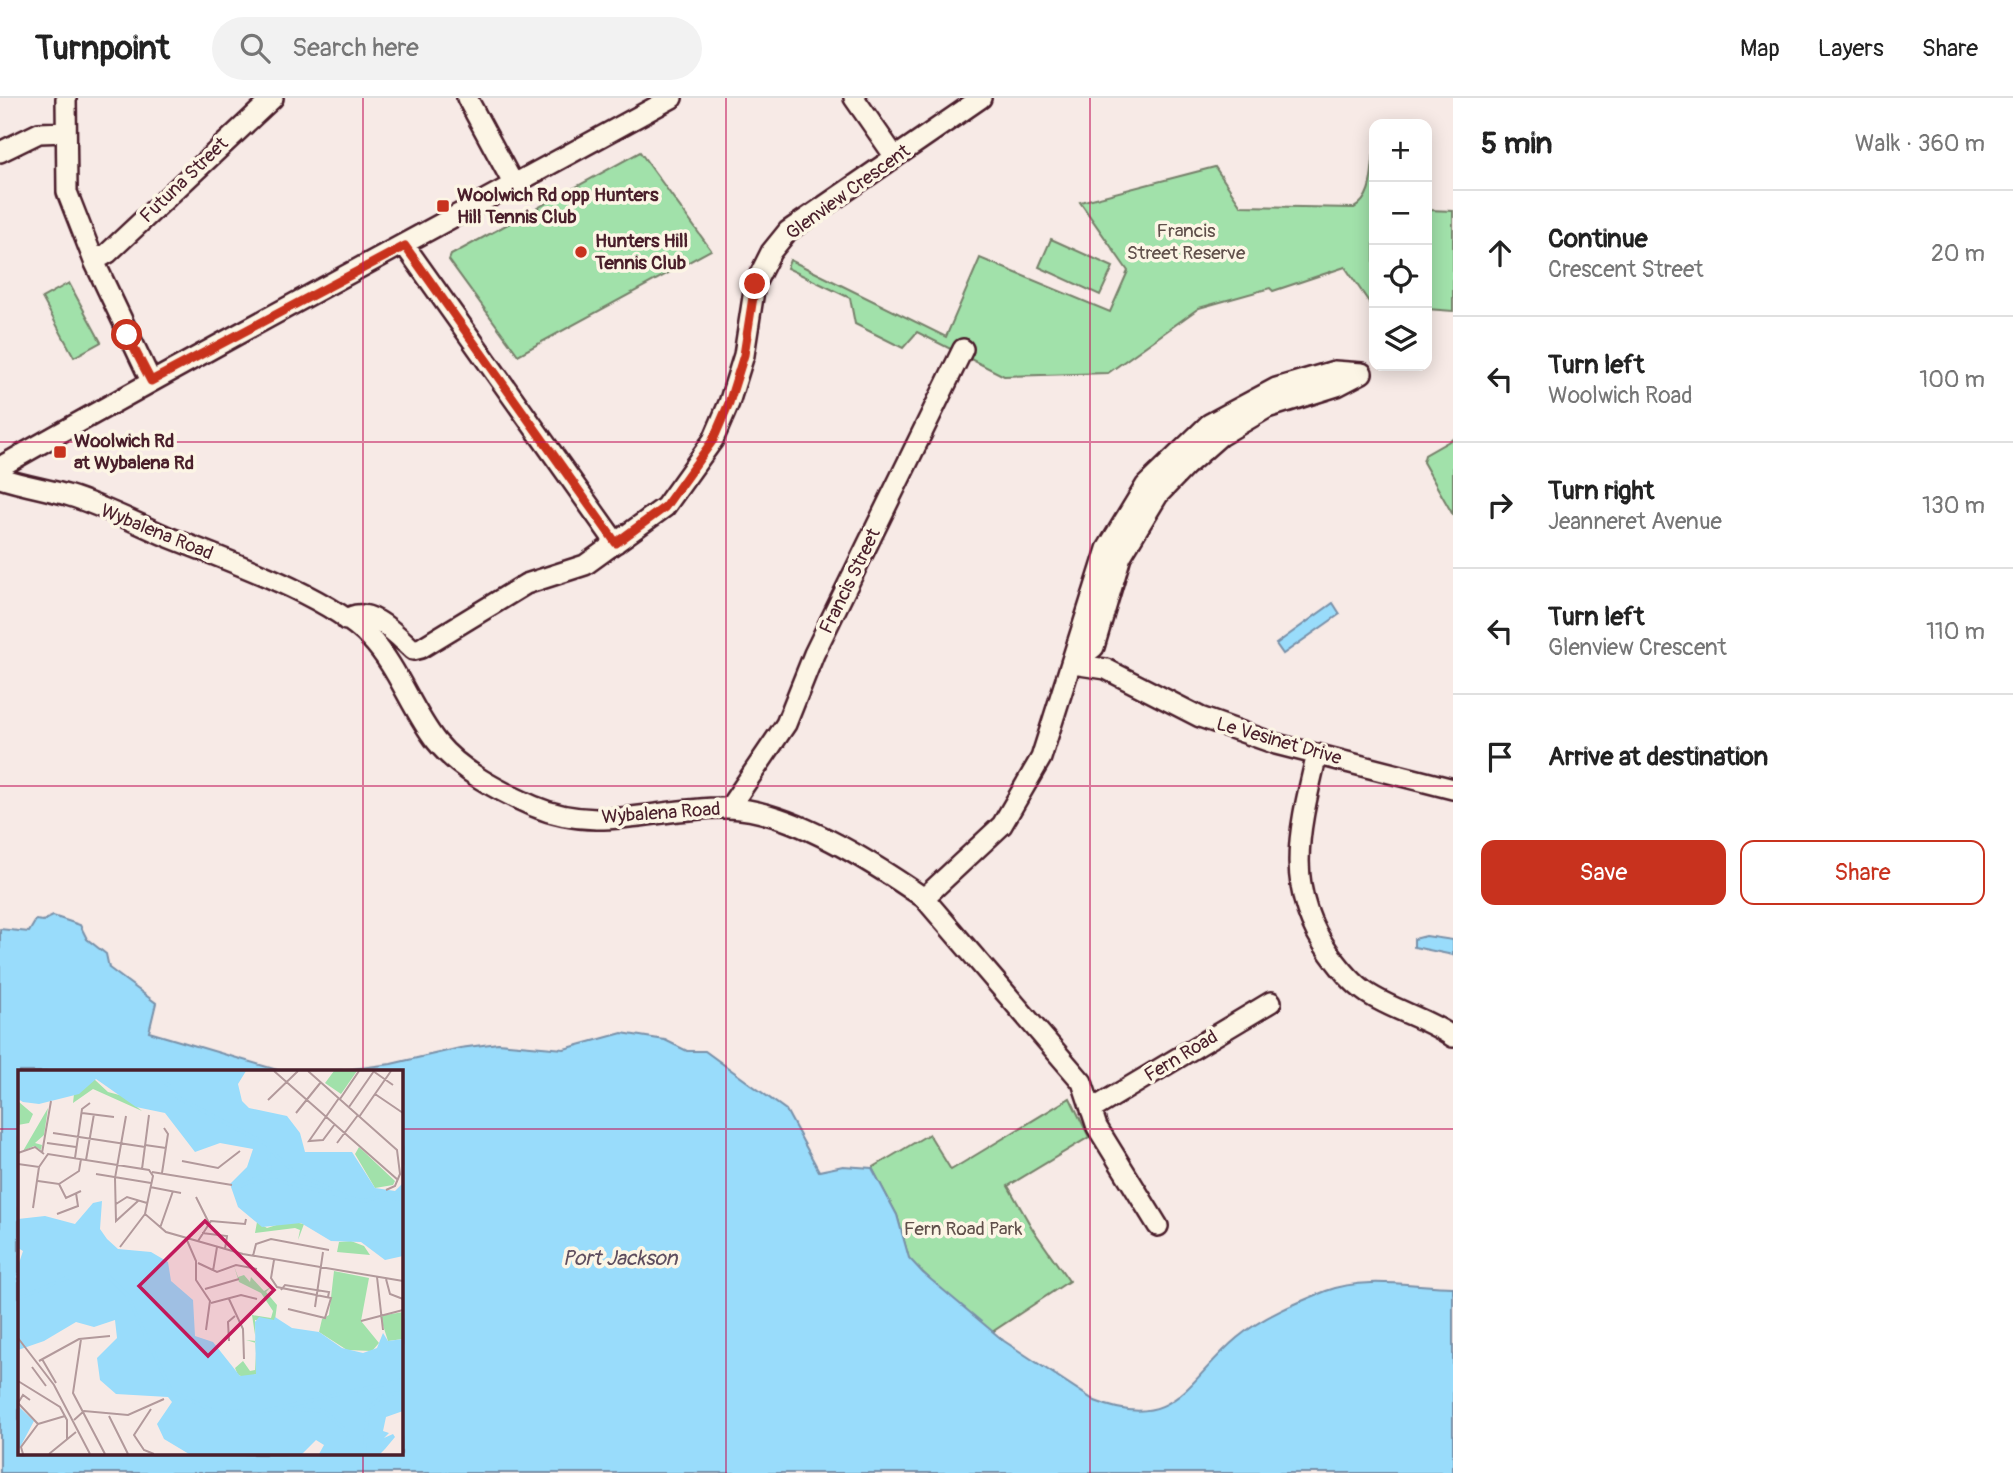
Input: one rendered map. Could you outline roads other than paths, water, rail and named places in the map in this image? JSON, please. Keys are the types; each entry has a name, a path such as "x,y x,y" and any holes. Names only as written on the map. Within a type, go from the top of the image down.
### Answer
{"street":[{"path":"66,98 66,192 94,261 151,381"},
{"name":"Futuna Street","path":"94,261 108,253 273,98"},
{"path":"467,98 514,185"},
{"path":"0,467 151,381 405,246 672,98"},
{"path":"854,98 895,158"},
{"name":"Glenview Crescent","path":"346,621 352,615 361,614 380,621 414,650 421,648 526,583 585,565 665,507 713,440 729,403 744,355 755,284 771,252 788,231 981,98"},
{"path":"0,152 39,133 66,132"},
{"path":"405,246 616,543"},
{"name":"Francis Street","path":"729,808 786,724 814,654 963,349"},
{"path":"925,898 1002,825 1041,758 1073,664 1090,596 1107,549 1146,485 1209,424 1276,388 1334,371 1362,373 1337,386 1267,408 1220,436 1186,466 1158,495 1121,556 1104,604 1094,647 1073,664"},
{"name":"Wybalena Road","path":"0,478 69,496 274,580 346,621 370,638 436,741 457,762 484,781 534,806 568,818 621,820 729,808 783,819 824,838 925,898 1082,1082 1097,1127 1158,1226"},
{"name":"Le Vesinet Drive","path":"1073,664 1106,669 1200,717 1276,744 1453,789"},
{"path":"1317,754 1298,844 1299,882 1308,918 1345,974 1366,993 1453,1037"},
{"name":"Fern Road","path":"1091,1110 1272,1002"}],"water":[{"path":"1333,603 1340,614 1283,654 1276,644"},
{"name":"Port Jackson","path":"53,916 80,925 87,939 106,954 109,968 156,1003 149,1032 277,1070 18,1070 18,1456 402,1456 402,1070 345,1070 498,1043 564,1049 622,1033 665,1040 687,1051 705,1051 786,1110 819,1171 843,1166 872,1168 897,1215 909,1258 923,1273 1004,1341 1095,1401 1122,1409 1144,1411 1162,1406 1191,1385 1237,1338 1257,1323 1341,1286 1388,1283 1453,1287 1453,1473 0,1473 0,929 29,932 36,920 43,921"},
{"path":"1426,936 1453,940 1453,955 1414,947 1414,939"}],"place":[{"name":"Woolwich Rd opp Hunters Hill Tennis Club","path":"443,206"},
{"name":"Hunters Hill Tennis Club","path":"581,252"},
{"name":"Woolwich Rd at Wybalena Rd","path":"60,452"}],"park label":[{"name":"Francis Street Reserve","path":"1186,242"},
{"name":"Fern Road Park","path":"963,1229"}]}
